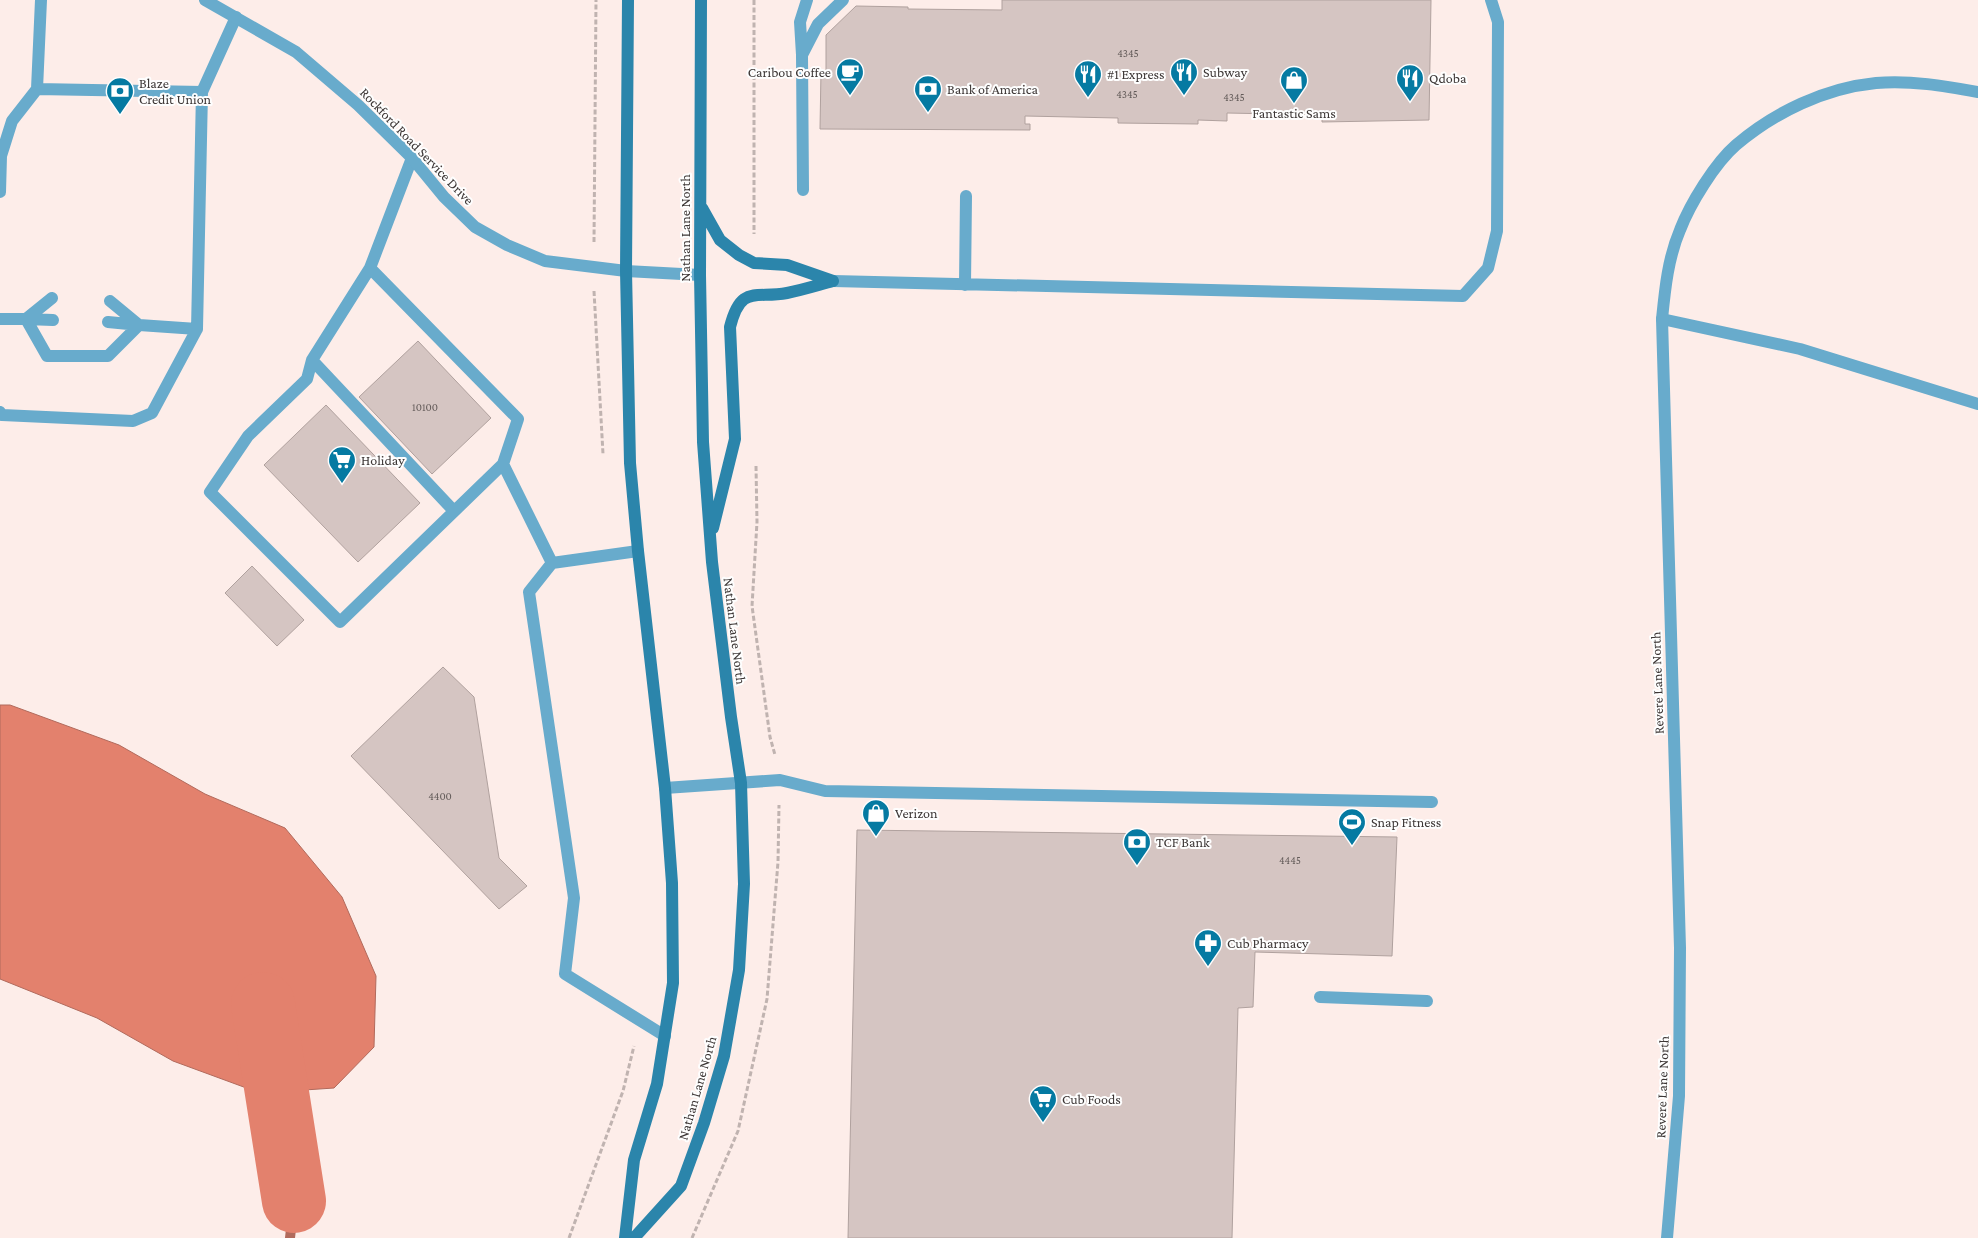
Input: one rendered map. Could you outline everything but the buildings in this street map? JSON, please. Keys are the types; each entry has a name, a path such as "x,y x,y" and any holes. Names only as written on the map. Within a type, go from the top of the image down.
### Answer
{"street":[{"path":"0,192 2,156 12,121 37,89 41,0"},
{"name":"Rockford Road Service Drive","path":"205,0 296,52 358,105 412,158 444,197 475,227 507,246 545,261 626,271 700,275"},
{"path":"624,1238 634,1160 657,1084 673,983 672,883 665,788 630,464 626,271 628,0"},
{"name":"Nathan Lane North","path":"634,1238 681,1186 704,1123 724,1056 739,970 744,884 741,783 731,717 710,540 703,442 700,275 701,0"},
{"path":"802,190 802,55 800,22 807,0"},
{"path":"802,55 818,24 843,0"},
{"path":"710,540 736,439 730,327 734,311 742,301 754,294 785,293 833,281 1463,296 1488,268 1497,231 1498,22 1491,0"},
{"path":"0,412 2,415 133,421 152,413 198,328 202,92 236,17"},
{"name":"Revere Lane North","path":"1666,1238 1679,1096 1680,948 1662,319 1666,278 1679,230 1702,186 1735,146 1777,116 1825,93 1877,83 1931,84 1978,92"},
{"path":"37,89 202,92"},
{"path":"370,268 518,419 503,464 340,622 210,492 248,436 307,379 312,360 370,268 412,158"},
{"path":"965,285 966,196"},
{"path":"701,206 720,240 739,255 754,263 787,264 833,281"},
{"path":"26,319 52,298"},
{"path":"110,301 139,324"},
{"path":"0,319 52,320"},
{"path":"26,319 47,356 108,356 139,324"},
{"path":"1662,319 1800,349 1975,404 1978,416"},
{"path":"108,322 198,328"},
{"path":"312,360 454,511"},
{"path":"503,464 552,563"},
{"path":"638,552 552,563 529,592 574,898 565,974 665,1036"},
{"path":"665,788 780,780 825,791 1432,802"},
{"path":"1320,997 1427,1001"}],"path":[{"path":"593,198 596,0"},
{"path":"754,0 754,263"},
{"path":"692,1238 738,1131 768,999 778,862 780,774 770,737 752,606 757,522 756,462"},
{"path":"569,1238 623,1091 640,1021"}],"shaded area":[{"path":"0,705 10,705 119,745 205,794 285,828 342,897 376,976 374,1047 334,1088 260,1093 173,1061 97,1018 0,979"}],"waterway":[{"path":"263,1004 294,1201"},
{"path":"290,1238 294,1201"}],"place":[{"name":"Caribou Coffee","path":"850,96"},
{"name":"Subway","path":"1184,96"},
{"name":"#1 Express","path":"1088,98"},
{"name":"Qdoba","path":"1410,102"},
{"name":"Fantastic Sams","path":"1294,104"},
{"name":"Bank of America","path":"928,113"},
{"name":"Blaze Credit Union","path":"120,115"},
{"name":"Holiday","path":"342,484"},
{"name":"Verizon","path":"876,837"},
{"name":"Snap Fitness","path":"1352,846"},
{"name":"TCF Bank","path":"1137,866"},
{"name":"Cub Pharmacy","path":"1208,967"},
{"name":"Cub Foods","path":"1043,1123"}]}
